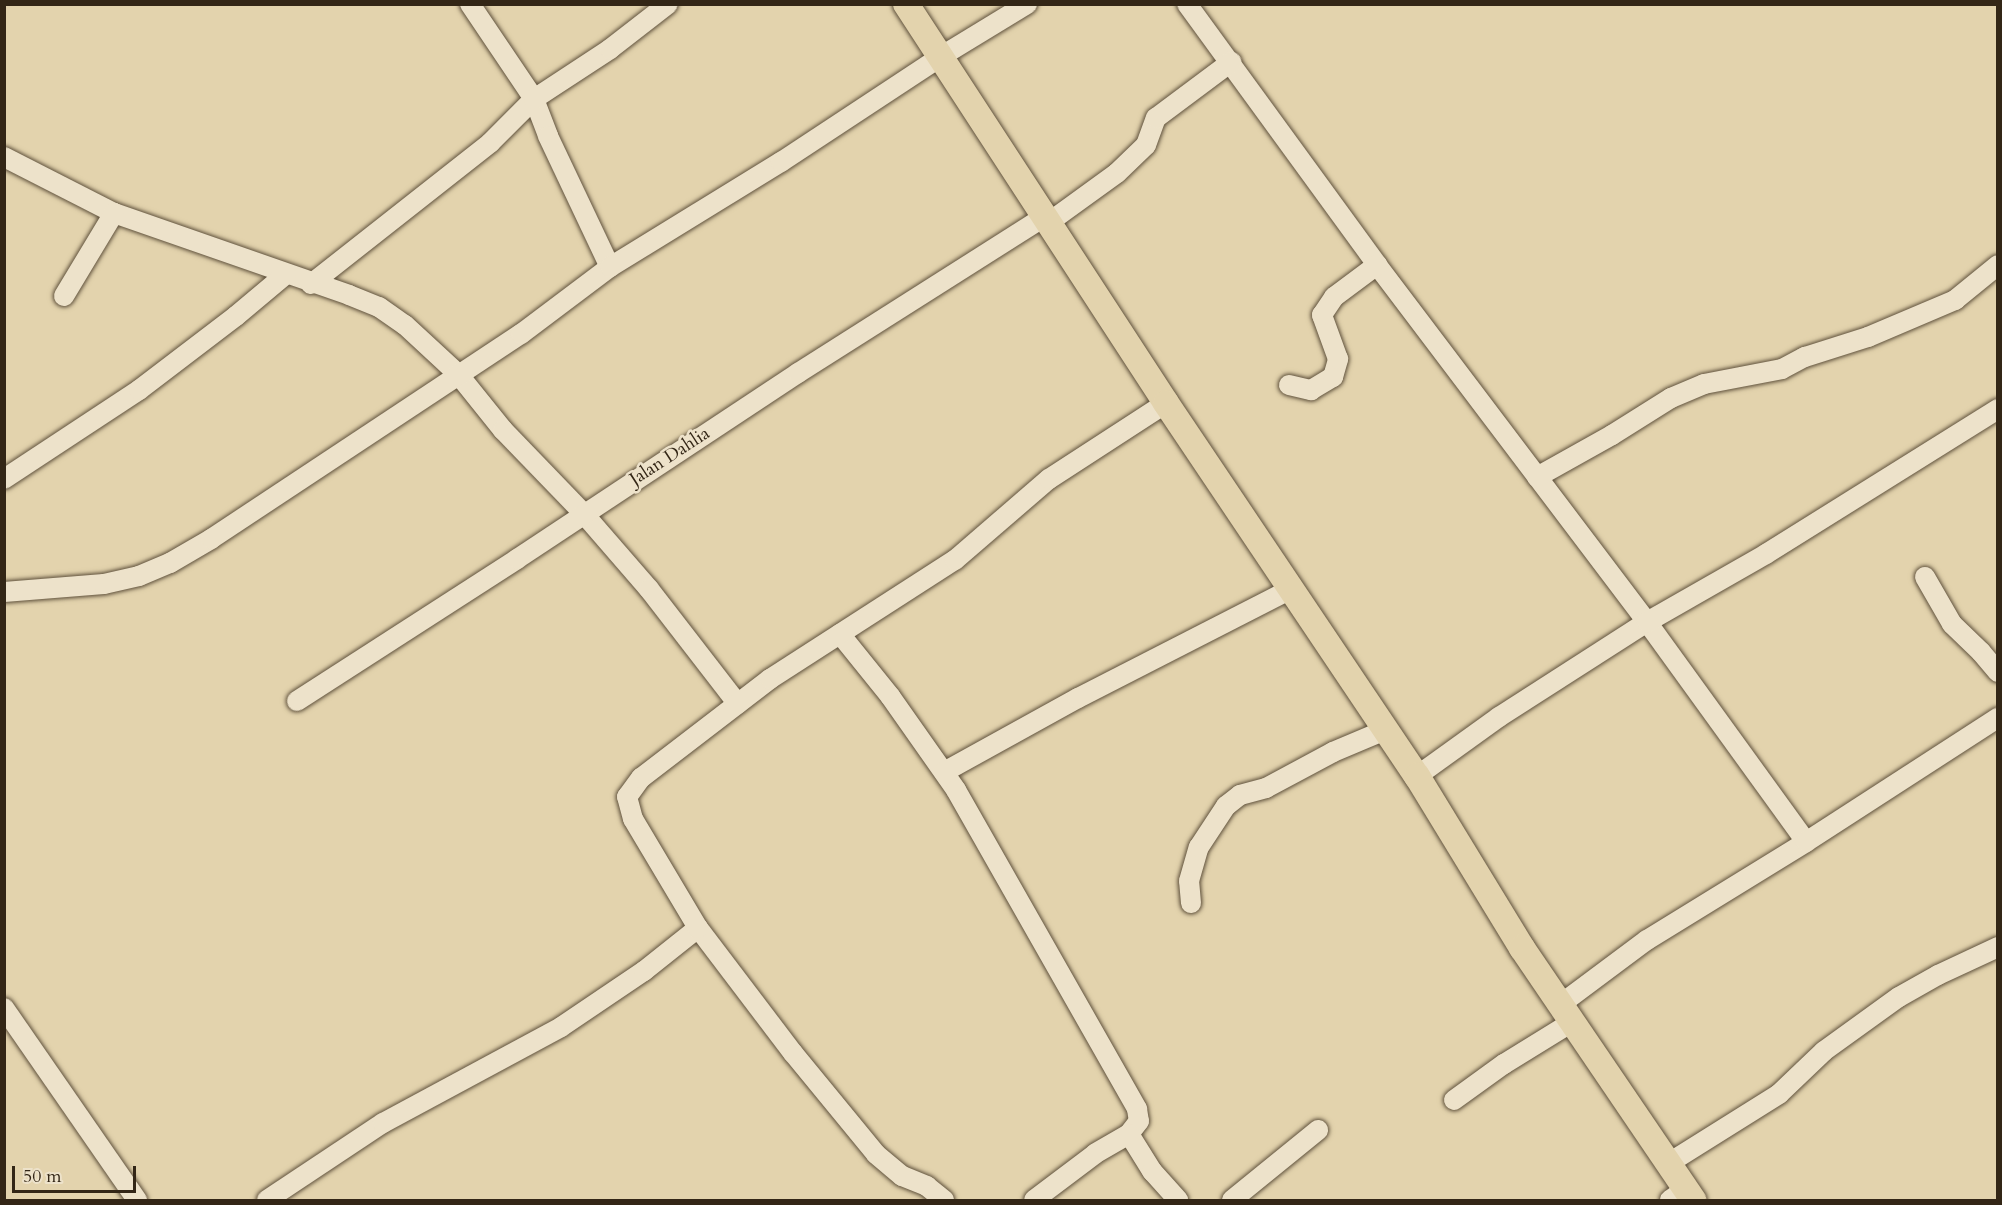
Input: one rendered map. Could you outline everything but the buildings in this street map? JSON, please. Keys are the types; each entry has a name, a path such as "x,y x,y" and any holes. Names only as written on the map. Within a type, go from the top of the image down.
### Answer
{"main road":[{"path":"906,4 1166,403 1417,776 1522,948 1669,1163 1683,1197"}],"street":[{"path":"470,4 534,99 553,146 610,267"},
{"path":"311,284 490,143 534,99 610,49 668,4"},
{"path":"4,592 104,584 139,576 171,563 521,334 610,267 781,162 940,57 1027,4"},
{"path":"1187,4 1377,265 1647,622 1806,842"},
{"name":"Jalan Dahlia","path":"297,701 798,373 1046,220 1117,173 1146,145 1156,118 1231,62"},
{"path":"4,157 114,213 378,307 429,345 458,374 503,430 584,514 649,589 738,704"},
{"path":"64,296 114,213"},
{"path":"1289,385 1311,390 1333,377 1338,359 1322,315 1334,297 1377,265"},
{"path":"1537,477 1612,435 1671,398 1704,384 1782,369 1805,357 1868,337 1955,300 1998,265"},
{"path":"4,479 139,390 236,316 286,274"},
{"path":"944,1200 934,1191 890,1167 864,1140 793,1053 698,928 633,819 627,797 641,778 770,679 955,560 1049,479 1166,403"},
{"path":"1417,776 1499,717 1647,622 1766,554 1998,409"},
{"path":"1925,577 1952,624 1998,672"},
{"path":"944,772 1099,687 1291,589"},
{"path":"840,634 890,696 944,772 1129,1092 1138,1115 1136,1126 1129,1134 1095,1154 1034,1200"},
{"path":"1454,1100 1567,1013 1647,940 1806,842 1998,718"},
{"path":"1191,903 1189,881 1199,847 1226,806 1240,795 1266,788 1333,752 1385,730"},
{"path":"267,1200 383,1123 561,1027 644,971 698,928"},
{"path":"1669,1163 1779,1094 1824,1051 1899,997 1938,975 1997,947"},
{"path":"4,1008 137,1200"},
{"path":"1232,1200 1318,1130"},
{"path":"1129,1134 1152,1171 1178,1200"}]}
